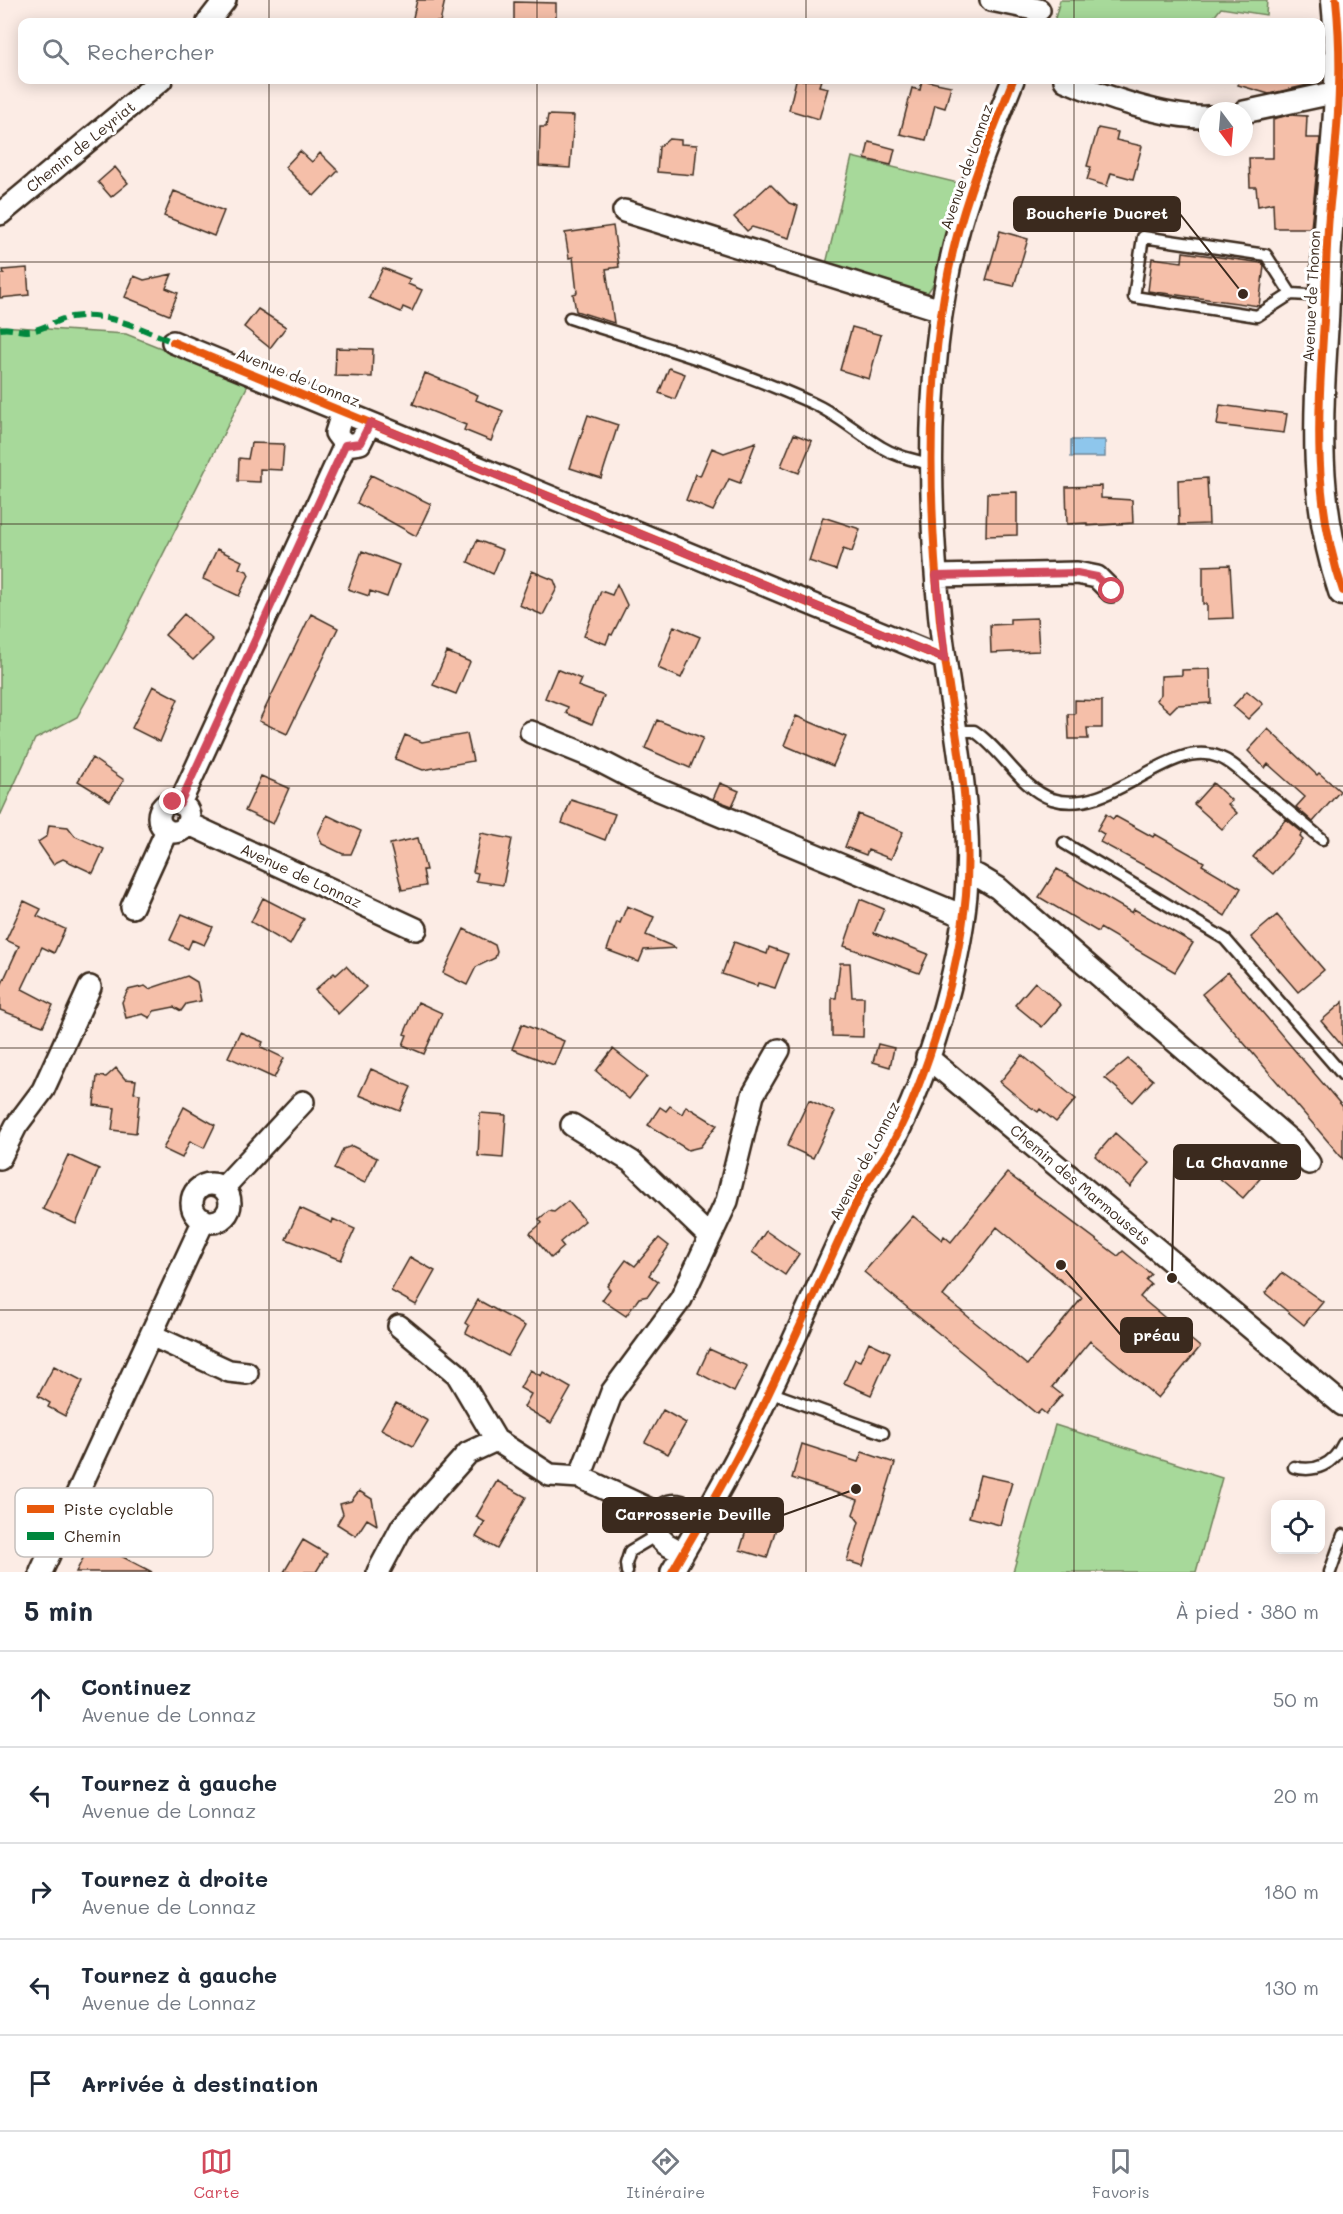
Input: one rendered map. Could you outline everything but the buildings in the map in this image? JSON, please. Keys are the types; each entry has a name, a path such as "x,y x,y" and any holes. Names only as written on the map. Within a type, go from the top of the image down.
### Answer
{"main road":[{"name":"Avenue de Thonon","path":"1336,0 1342,53 1342,91 1329,210 1318,447 1333,514 1343,591"}],"street":[{"path":"211,18 225,0"},
{"path":"991,0 1039,11"},
{"name":"Chemin de Leyriat","path":"0,214 156,84"},
{"name":"Avenue de Lonnaz","path":"672,1572 769,1392 861,1193 894,1139 927,1057 951,978 963,916 967,873 964,812 936,576 933,465 941,310 965,208 1012,84"},
{"path":"1076,84 1168,112 1199,116"},
{"path":"1253,110 1342,91"},
{"path":"624,211 941,310"},
{"name":"Avenue de Lonnaz","path":"173,342 945,659"},
{"name":"Avenue de Lonnaz","path":"343,411 336,433 345,445 360,443 370,423"},
{"path":"132,907 177,826 188,812 180,803 345,445"},
{"path":"936,576 1077,573 1097,577 1112,591"},
{"path":"531,732 590,756 640,782 963,916"},
{"name":"Avenue de Lonnaz","path":"177,826 416,929"},
{"path":"967,873 978,876 998,888 1294,1144 1309,1163"},
{"path":"0,1158 16,1126 43,1090 90,987"},
{"path":"580,1477 612,1392 681,1299 727,1201 753,1095 779,1050"},
{"name":"Chemin des Marmousets","path":"927,1057 1343,1406"},
{"path":"223,1188 303,1102"},
{"path":"572,1125 632,1162 710,1237"},
{"path":"211,1184 223,1188 230,1199 227,1212 217,1220 204,1220 195,1211 193,1205 195,1193 205,1185 211,1184"},
{"path":"80,1488 204,1220"},
{"path":"399,1326 457,1374 496,1440 550,1475 580,1477 659,1514"},
{"path":"151,1335 230,1371 247,1372"},
{"path":"378,1572 402,1527 468,1453 496,1440"},
{"path":"683,1553 666,1544 657,1535 656,1522 659,1514 667,1507 679,1505 703,1517"},
{"path":"41,1572 48,1557"}],"lane":[{"path":"1291,294 1266,255 1143,237 1134,297 1257,316 1291,294 1325,296"},
{"path":"570,318 693,358 811,403 880,447 900,456 933,465"},
{"path":"955,731 974,731 1039,793 1066,802 1094,798 1118,790 1187,755 1211,754 1232,765 1322,839"},
{"path":"1064,843 1225,939 1343,1075"},
{"path":"769,1392 883,1433"},
{"path":"1293,1467 1307,1469 1323,1466 1335,1457 1343,1444"},
{"path":"627,1572 626,1564 630,1551 657,1535"},
{"path":"1330,1572 1343,1535"}],"green space":[{"path":"1060,0 1267,0 1266,15 1221,8 1213,18 1055,18"},
{"path":"852,157 962,184 935,282 928,292 922,294 826,264"},
{"path":"0,326 126,334 249,383 116,648 77,717 35,739 0,816"},
{"path":"1055,1425 1222,1478 1196,1572 1013,1572"}],"water":[{"path":"1071,440 1105,440 1105,457 1071,457"}],"marked path":[{"path":"0,329 33,330 65,318 84,316 124,322 173,342"}],"cycle path":[{"path":"1336,0 1339,97 1327,242 1319,424 1326,524 1343,591"},
{"path":"672,1572 740,1452 859,1197 892,1144 905,1117 940,1023 957,957 966,895 967,826 960,758 944,654 936,574 932,479 934,383 945,288 955,243 974,181 1011,84"},
{"path":"173,342 945,659"}],"place":[{"name":"Boucherie Ducret","path":"1243,294"},
{"name":"préau","path":"1061,1265"},
{"name":"La Chavanne","path":"1172,1278"},
{"name":"Carrosserie Deville","path":"856,1489"}],"route":[{"path":"173,802 180,803 345,445 352,446 360,443 370,423 945,659 936,576 1077,573 1097,577 1112,591"}]}
